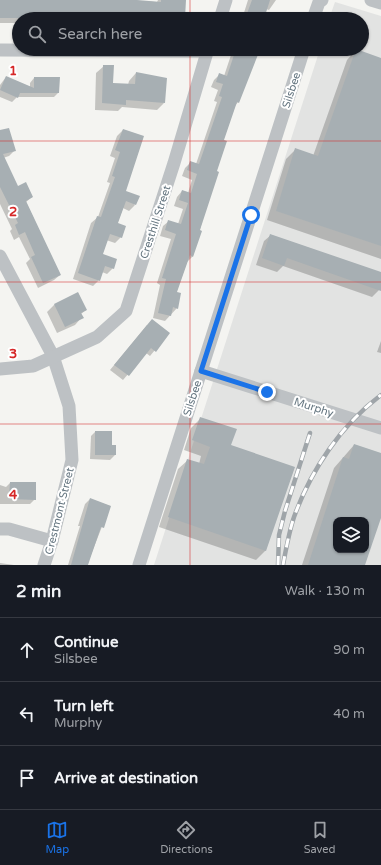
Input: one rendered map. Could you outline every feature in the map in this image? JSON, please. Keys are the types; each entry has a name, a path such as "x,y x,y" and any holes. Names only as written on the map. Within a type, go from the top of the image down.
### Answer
{"street":[{"path":"222,12 226,0"},
{"path":"315,12 319,2 322,0"},
{"path":"371,0 381,3"},
{"path":"0,50 12,50"},
{"name":"Cresthill Street","path":"0,370 33,366 97,337 126,311 174,163 206,56"},
{"name":"Silsbee","path":"139,565 302,56"},
{"name":"Crestmont Street","path":"0,256 53,356 69,406 72,460 52,540 44,565"},
{"name":"Murphy","path":"201,371 381,428"},
{"path":"0,529 9,529 52,540"}],"shaded area":[{"path":"335,2 368,12 331,12"},
{"path":"369,12 381,16 381,565 154,565 318,56 369,56"}],"building":[{"path":"0,0 137,0 161,2 161,0 186,0 185,12 12,12 12,18 0,18"},
{"path":"252,0 270,0 266,12 248,12"},
{"path":"369,54 381,58 381,246 276,211 295,148 318,156 354,56 369,56"},
{"path":"234,56 257,56 239,103 237,102 224,140 227,141 217,171 219,172 200,230 202,231 193,257 190,255 177,292 181,293 178,309 173,307 171,316 158,313 166,279 162,278 176,234 165,230 168,220 181,224 188,203 179,200 182,190 191,193 197,174 187,170 190,161 199,164 222,97 219,96 223,84 216,82 219,73 227,76"},
{"path":"103,65 114,65 113,83 135,84 136,72 167,78 165,103 126,100 126,105 102,103"},
{"path":"6,76 34,88 34,77 60,77 59,93 20,93 18,98 0,90"},
{"path":"9,128 16,151 3,154 18,186 26,182 33,197 26,201 61,275 43,283 31,257 35,255 25,232 19,235 15,225 18,223 0,187 0,130"},
{"path":"123,129 144,136 126,191 140,196 136,205 126,201 118,223 126,226 122,238 110,234 103,254 117,259 114,269 105,266 100,281 78,273 97,216 101,217 115,177 112,176 120,152 115,150"},
{"path":"270,234 381,272 381,291 287,258 284,266 262,258"},
{"path":"78,292 87,310 81,313 84,318 65,327 54,304"},
{"path":"152,319 170,333 156,352 151,348 129,376 114,365"},
{"path":"200,417 237,429 231,445 295,467 266,551 168,517 187,459 204,464 210,447 192,440"},
{"path":"95,431 112,431 112,445 116,445 116,455 95,455"},
{"path":"354,444 381,453 381,518 365,565 308,565 343,457 349,459"},
{"path":"10,482 36,482 36,500 9,499"},
{"path":"90,498 111,506 104,528 101,527 88,565 71,565"}],"railway":[{"path":"283,565 294,517 301,499 318,466 340,434 366,407 381,395"},
{"path":"278,565 279,535 285,511 310,433"}],"route":[{"path":"251,215 201,371 267,392"}]}
